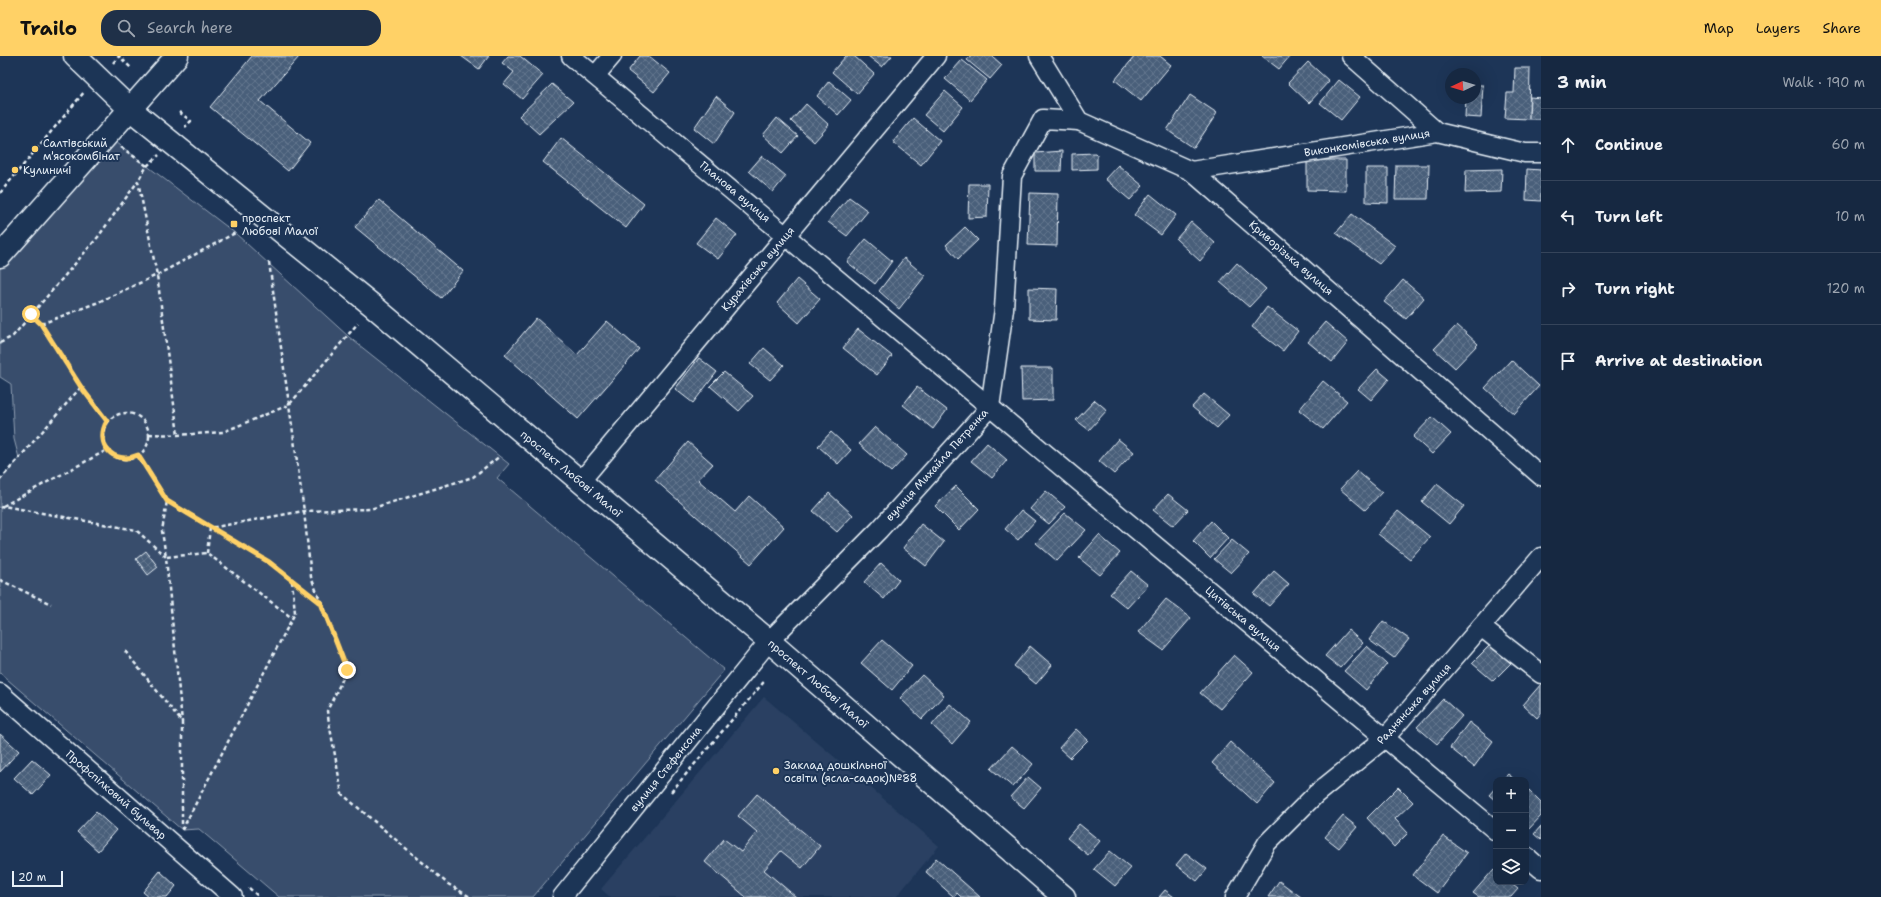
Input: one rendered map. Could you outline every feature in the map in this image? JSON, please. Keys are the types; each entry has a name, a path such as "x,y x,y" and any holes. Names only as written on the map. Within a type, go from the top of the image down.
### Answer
{"main road":[{"name":"проспект Любові Малої","path":"75,56 130,109 372,305 770,641 1064,897"},
{"path":"0,256 98,148 177,56"}],"street":[{"name":"Планова вулиця","path":"571,56 990,406"},
{"path":"595,76 612,56"},
{"name":"Курахівська вулиця","path":"580,482 936,56"},
{"path":"1039,56 1079,121"},
{"path":"1351,56 1437,132"},
{"name":"вулиця Михайла Петренка","path":"770,641 879,530 990,406 1004,309 1012,176 1043,119 1079,121"},
{"name":"Криворізька вулиця","path":"1079,121 1191,171 1541,476"},
{"name":"Виконкомівська вулиця","path":"1191,171 1437,132 1525,153 1541,153"},
{"name":"Цитівська вулиця","path":"990,406 1493,828"},
{"name":"Раднянська вулиця","path":"1235,897 1267,843 1316,794 1386,738 1541,557"},
{"path":"1481,627 1541,674"},
{"name":"вулиця Стефенсона","path":"562,897 770,641"},
{"name":"Профспілковий бульвар","path":"0,693 222,893"},
{"path":"1529,859 1541,869"}],"path":[{"path":"113,63 119,56 132,69"},
{"path":"0,192 87,88"},
{"path":"179,112 190,121 185,127"},
{"path":"121,147 147,166"},
{"path":"0,343 13,336 98,237 147,166 162,152"},
{"path":"138,180 157,275 178,435"},
{"path":"41,324 96,303 157,275 234,233"},
{"path":"269,262 304,511 311,577 347,670 327,711 342,794 448,884 470,897"},
{"path":"31,314 41,324 81,387 107,421"},
{"path":"149,434 178,435 223,432 289,405 358,324"},
{"path":"0,480 81,387"},
{"path":"128,412 136,415 143,420 149,434 146,446 138,455 125,459 118,458 107,450 102,435 107,421 120,413 128,412"},
{"path":"1,507 107,450"},
{"path":"138,455 167,501 269,562 321,603"},
{"path":"210,528 304,511 370,509 473,478 500,456"},
{"path":"167,501 162,531 166,557 182,722 182,830 295,613 292,580"},
{"path":"1,507 136,530 166,557 207,553 292,618"},
{"path":"207,553 210,528"},
{"path":"0,580 51,604"},
{"path":"125,651 182,722"}],"shaded area":[{"path":"108,136 235,233 349,337 509,464 497,478 724,670 533,897 279,897 199,829 182,830 0,673 0,481 19,458 14,439 11,384 0,377 0,257"},
{"name":"Заклад дошкільної освіти (ясла-садок)№88","path":"764,697 939,846 896,897 610,897 601,889"}],"building":[{"path":"252,56 299,57 260,101 310,143 288,171 210,107"},
{"path":"461,56 489,56 479,69"},
{"path":"508,56 520,56 543,75 522,99 504,84 514,72 502,63"},
{"path":"640,56 649,56 670,73 654,92 628,71"},
{"path":"846,56 854,56 874,74 857,94 832,72"},
{"path":"868,56 892,56 882,67"},
{"path":"970,56 992,56 1002,65 990,79 967,60"},
{"path":"1135,56 1160,56 1171,65 1141,101 1115,80"},
{"path":"1262,56 1290,56 1279,69"},
{"path":"962,60 987,80 970,100 945,79"},
{"path":"1308,62 1329,81 1309,103 1288,83"},
{"path":"1515,68 1530,68 1529,119 1505,118 1507,93 1514,93"},
{"path":"1339,80 1360,97 1341,120 1320,103"},
{"path":"829,81 851,100 838,115 817,96"},
{"path":"552,84 573,102 539,134 519,116"},
{"path":"1481,85 1483,85 1481,118 1465,117 1466,104 1481,104"},
{"path":"945,91 963,107 943,131 924,115"},
{"path":"1190,95 1217,113 1194,148 1167,130"},
{"path":"716,96 735,112 714,144 694,128"},
{"path":"1530,97 1541,98 1541,119 1529,119"},
{"path":"806,104 829,125 814,142 791,121"},
{"path":"777,118 798,136 783,153 763,135"},
{"path":"913,118 940,141 921,165 893,142"},
{"path":"561,138 644,204 626,228 543,162"},
{"path":"1062,151 1061,171 1035,171 1035,153"},
{"path":"1095,153 1097,155 1097,169 1072,170 1072,154"},
{"path":"762,156 786,176 773,192 749,171"},
{"path":"1307,160 1346,160 1346,191 1307,190"},
{"path":"1118,165 1143,186 1130,200 1105,179"},
{"path":"1396,165 1429,165 1428,199 1395,199"},
{"path":"1366,168 1388,168 1388,203 1366,202"},
{"path":"1502,169 1501,192 1465,193 1466,170"},
{"path":"1527,169 1541,170 1541,201 1526,200"},
{"path":"969,184 988,184 987,217 968,218"},
{"path":"1030,193 1058,194 1057,246 1028,245"},
{"path":"1150,194 1176,215 1161,235 1134,215"},
{"path":"849,197 868,211 847,236 828,222"},
{"path":"379,200 463,271 441,298 355,227"},
{"path":"1352,214 1395,246 1379,264 1336,233"},
{"path":"716,218 737,235 718,259 696,243"},
{"path":"1191,222 1215,243 1200,261 1176,239"},
{"path":"965,227 978,240 958,259 946,245"},
{"path":"866,239 892,261 875,284 847,262"},
{"path":"904,258 925,276 899,309 879,291"},
{"path":"1237,263 1266,289 1249,307 1220,282"},
{"path":"797,279 820,299 799,323 777,303"},
{"path":"1403,280 1424,298 1406,319 1384,302"},
{"path":"1029,288 1057,289 1056,320 1029,319"},
{"path":"1267,307 1298,331 1283,351 1252,327"},
{"path":"536,318 577,355 607,321 639,349 578,419 505,355"},
{"path":"1325,322 1348,342 1332,362 1308,342"},
{"path":"1457,325 1478,344 1455,368 1434,349"},
{"path":"858,329 892,356 877,375 843,348"},
{"path":"764,348 784,365 770,380 750,364"},
{"path":"699,358 717,372 693,403 675,389"},
{"path":"1511,360 1539,386 1514,414 1485,388"},
{"path":"1021,368 1053,368 1053,400 1022,401"},
{"path":"1377,369 1389,379 1371,400 1358,389"},
{"path":"724,372 753,396 739,411 710,386"},
{"path":"1323,381 1347,401 1323,429 1299,410"},
{"path":"917,387 947,410 933,429 903,405"},
{"path":"1204,394 1229,415 1217,428 1192,407"},
{"path":"1095,400 1107,410 1089,430 1076,420"},
{"path":"1432,417 1451,434 1432,454 1413,437"},
{"path":"875,427 907,455 891,472 859,444"},
{"path":"831,432 851,450 838,464 818,446"},
{"path":"1118,439 1134,452 1114,474 1099,461"},
{"path":"688,442 713,464 698,480 735,512 749,496 784,527 751,564 655,480"},
{"path":"987,443 1007,460 992,478 971,461"},
{"path":"1357,471 1382,492 1365,510 1340,489"},
{"path":"1437,484 1464,506 1449,524 1422,502"},
{"path":"956,486 979,509 959,530 935,506"},
{"path":"1046,491 1065,507 1049,524 1030,509"},
{"path":"829,493 853,515 837,532 813,511"},
{"path":"1168,494 1188,510 1173,526 1153,510"},
{"path":"1021,510 1035,521 1018,540 1005,529"},
{"path":"1398,511 1430,537 1410,559 1378,534"},
{"path":"1065,513 1086,530 1057,561 1036,543"},
{"path":"1211,521 1228,538 1210,558 1193,541"},
{"path":"921,524 944,542 926,566 903,548"},
{"path":"1099,535 1120,553 1100,575 1079,558"},
{"path":"1232,540 1249,554 1231,573 1214,559"},
{"path":"146,551 158,567 148,575 136,559"},
{"path":"881,563 899,580 884,599 864,582"},
{"path":"1131,571 1148,585 1127,608 1110,594"},
{"path":"1274,571 1289,584 1269,606 1254,594"},
{"path":"1166,599 1191,618 1163,650 1138,632"},
{"path":"1383,621 1409,639 1394,658 1369,640"},
{"path":"1348,630 1363,643 1340,668 1325,656"},
{"path":"882,640 912,666 892,690 861,663"},
{"path":"1490,645 1511,663 1493,681 1472,663"},
{"path":"1030,646 1052,665 1036,684 1014,666"},
{"path":"1367,646 1387,664 1366,690 1344,671"},
{"path":"1234,655 1253,672 1220,709 1200,693"},
{"path":"922,675 944,695 922,719 900,698"},
{"path":"1541,684 1541,713 1537,718 1523,705"},
{"path":"1443,699 1462,716 1437,744 1417,727"},
{"path":"950,704 971,722 952,744 932,725"},
{"path":"1469,722 1493,741 1474,767 1450,748"},
{"path":"1076,729 1088,740 1070,758 1059,748"},
{"path":"0,734 19,751 0,772"},
{"path":"1230,742 1275,783 1257,804 1212,763"},
{"path":"1012,746 1033,764 1013,787 991,769"},
{"path":"32,759 51,775 33,795 14,778"},
{"path":"1028,777 1041,788 1024,808 1010,797"},
{"path":"1398,787 1413,802 1395,819 1408,833 1394,847 1367,818"},
{"path":"1493,790 1493,798 1489,795"},
{"path":"1529,790 1541,802 1541,816 1529,829"},
{"path":"757,794 820,846 802,868 781,851 764,870 796,897 746,897 705,862 724,839 741,852 757,832 738,816"},
{"path":"96,812 116,830 98,851 77,832"},
{"path":"1343,816 1357,827 1339,848 1325,837"},
{"path":"1079,824 1100,841 1088,855 1067,838"},
{"path":"1541,826 1541,840 1534,834"},
{"path":"1443,836 1467,853 1437,893 1413,875"},
{"path":"1110,851 1131,868 1115,886 1094,869"},
{"path":"1186,853 1207,869 1197,881 1176,865"},
{"path":"936,858 980,897 961,897 957,893 954,897 926,872"},
{"path":"1493,870 1493,885 1513,885 1518,889 1511,897 1479,897 1473,893"},
{"path":"160,871 176,886 167,897 149,897 143,892"},
{"path":"1279,881 1301,897 1268,897"},
{"path":"1165,890 1174,897 1159,897"}],"place":[{"name":"Салтівський м'ясокомбінат","path":"35,149"},
{"name":"Кулиничі","path":"15,170"},
{"name":"проспект Любові Малої","path":"234,224"},
{"name":"Заклад дошкільної освіти (ясла-садок)№88","path":"776,771"}],"route":[{"path":"31,314 41,324 81,387 107,421 102,435 107,450 118,458 132,458 138,455 167,501 269,562 321,603 347,670"}]}
